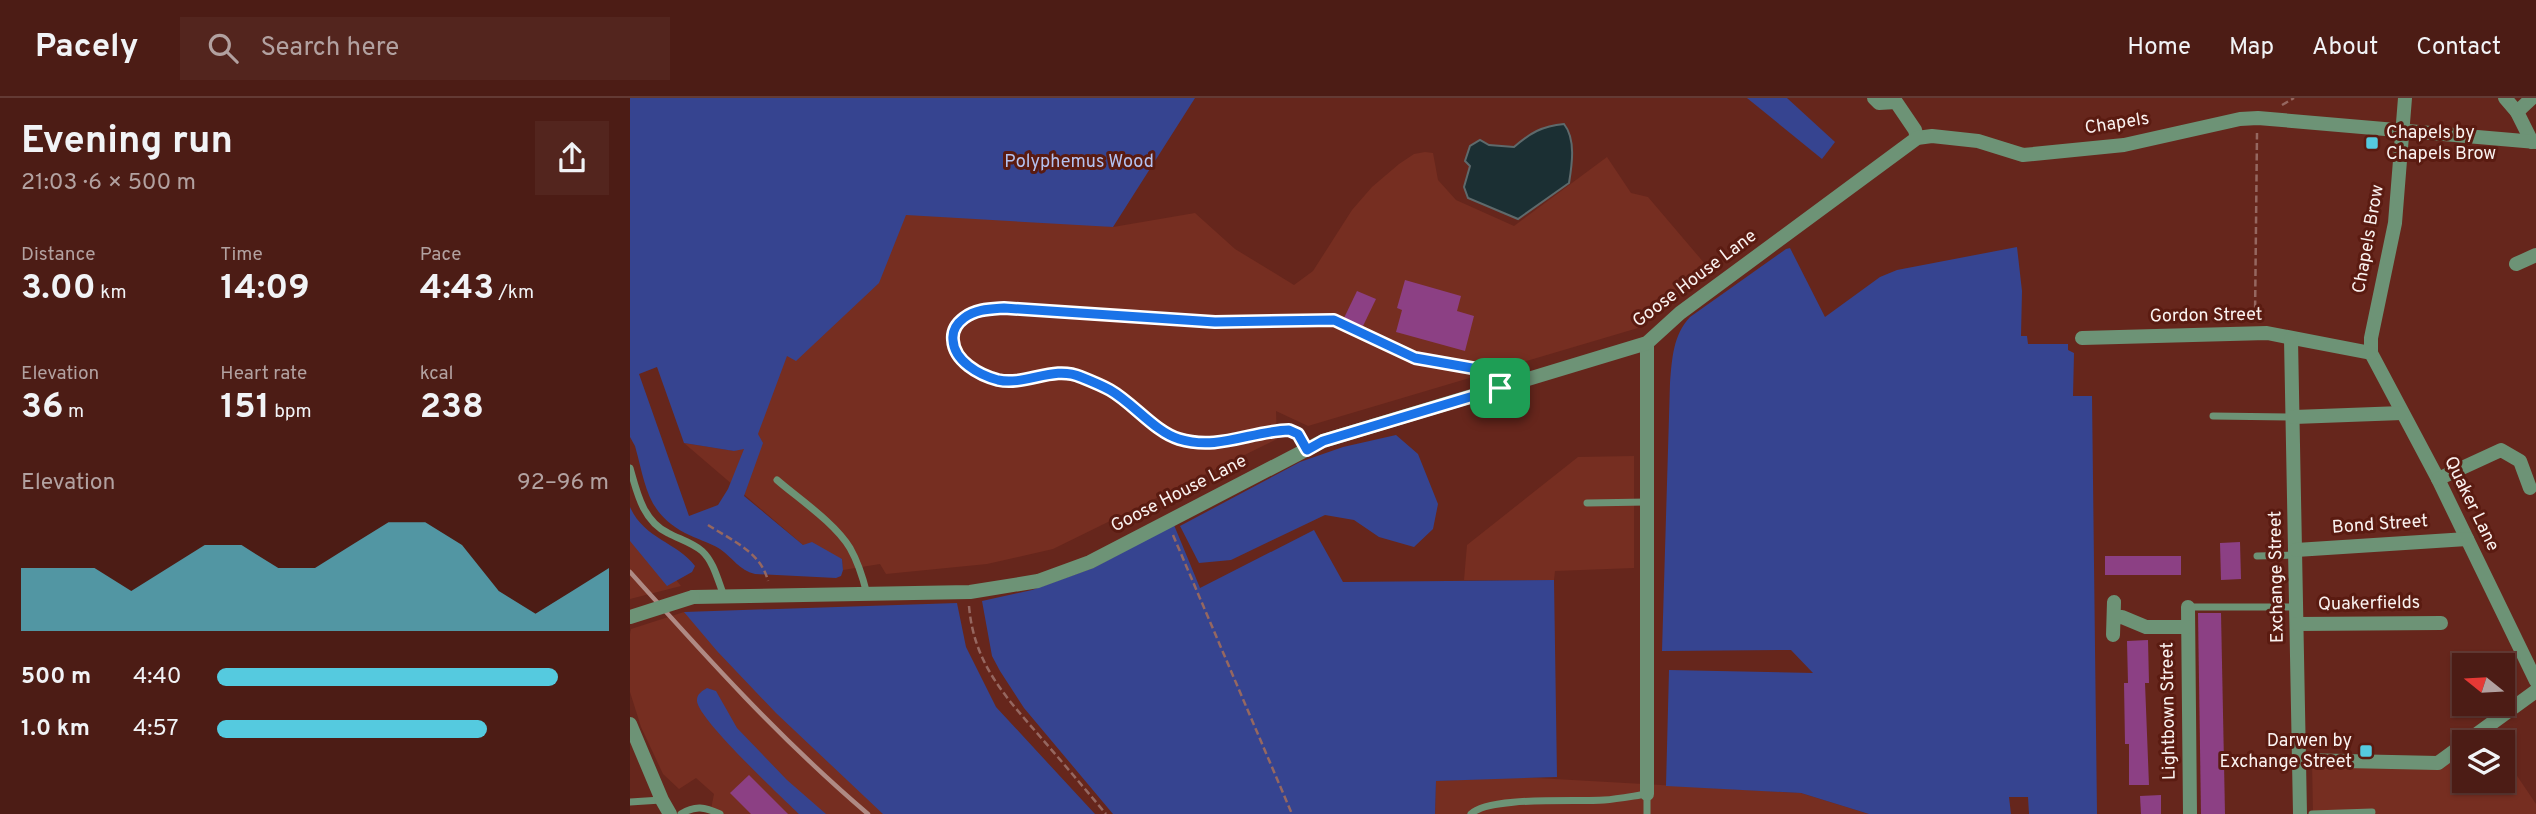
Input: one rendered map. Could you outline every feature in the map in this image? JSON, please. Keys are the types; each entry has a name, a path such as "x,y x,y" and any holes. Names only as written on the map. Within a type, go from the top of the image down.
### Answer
{"street":[{"path":"1874,98 1879,103 1896,100 1915,130 1917,138"},
{"name":"Chapels Brow","path":"2371,353 2371,338 2395,223 2406,98"},
{"path":"2505,98 2517,111 2534,142"},
{"path":"2517,111 2532,98"},
{"name":"Chapels","path":"1917,138 1932,136 1978,141 2024,155 2124,145 2240,119 2258,118 2534,142"},
{"name":"Goose House Lane","path":"630,617 693,597 967,592 1038,581 1090,562 1323,441 1647,343 1680,313 1917,138"},
{"path":"2516,264 2536,255"},
{"name":"Gordon Street","path":"2082,338 2267,333 2371,353"},
{"name":"Exchange Street","path":"2291,338 2300,814"},
{"path":"1647,343 1647,794"},
{"name":"Quaker Lane","path":"2371,353 2438,479 2535,675"},
{"path":"2294,417 2402,413"},
{"path":"2438,479 2501,450 2520,461 2530,488"},
{"name":"Bond Street","path":"2296,552 2467,539"},
{"path":"2112,635 2114,602"},
{"name":"Lightbown Street","path":"2188,607 2190,814"},
{"path":"2114,618 2122,617 2146,627 2188,627"},
{"name":"Quakerfields","path":"2297,624 2441,623"},
{"path":"2483,730 2536,691"},
{"path":"630,724 670,814"},
{"path":"2299,760 2438,763 2452,753"}],"lane":[{"path":"1307,450 1298,434 1289,430 1208,444 1177,439 1111,391 1074,374 1054,372 998,380 970,368 958,358 953,346 953,333 958,322 970,314 1004,308 1215,322 1334,320 1415,358 1489,371 1500,388"},
{"path":"2213,416 2294,417"},
{"path":"630,468 641,504 649,517 665,532 693,545 705,555 712,564 724,597"},
{"path":"776,480 836,531 848,545 860,567 868,595"},
{"path":"1587,503 1648,502"},
{"path":"2257,555 2296,552"},
{"path":"2188,607 2297,607"},
{"path":"1471,814 1479,807 1510,803 1604,800 1647,794 1647,814"},
{"path":"631,800 662,800"},
{"path":"1510,803 1510,814"},
{"path":"681,814 691,808 701,807 720,814"},
{"path":"2312,814 2372,812"}],"path":[{"path":"2258,118 2253,316 2267,333"},
{"path":"1167,522 1292,814"},
{"path":"708,525 757,558 766,570 771,595"},
{"path":"967,592 971,629 980,655 995,684 1106,814"}],"shaded area":[{"path":"1564,124 1572,145 1569,183 1518,219 1468,198 1464,187 1470,166 1465,161 1470,146 1480,140 1489,145 1514,147 1537,131"},
{"path":"1433,153 1438,180 1456,200 1514,226 1607,157 1631,193 1648,197 1711,271 1638,328 1308,426 1276,411 1277,439 1053,549 987,564 886,574 880,564 843,570 842,559 803,545 684,443 735,451 786,186 1113,227 1195,213 1235,249 1294,285 1313,271 1352,210 1372,187 1414,154"},
{"path":"1634,456 1634,568 1555,571 1554,580 1464,580 1467,545 1578,457"},
{"path":"630,522 681,586 630,599"},
{"path":"684,612 694,612 903,814 710,814 714,794 696,778 679,789 663,774 641,727 630,692 630,634 631,629"},
{"path":"2452,752 2452,793 2515,793 2515,773 2536,804 2536,814 2313,814 2312,760 2437,763"},
{"path":"1521,777 1801,793 1869,814 1435,814 1436,781"}],"green space":[{"name":"Polyphemus Wood","path":"630,98 1195,98 1113,227 906,215 879,283 796,361 787,356 758,434 763,443 744,496 803,545 812,542 842,559 841,576 836,578 755,574 740,567 720,549 672,525 655,507 630,437","holes":["657,367 684,443 734,451 744,449 728,489 718,505 689,516 639,374"]},
{"path":"1747,98 1787,98 1835,142 1822,159"},
{"path":"2017,247 2022,291 2021,336 2027,336 2028,344 2068,344 2068,350 2074,353 2073,396 2092,396 2097,814 2029,814 2028,797 2009,797 2011,814 1869,814 1801,793 1666,786 1669,670 1813,673 1791,650 1662,651 1670,383 1674,348 1684,324 1690,317 1790,248 1825,317 1880,277 1897,270"},
{"path":"1396,435 1418,454 1438,504 1433,529 1414,547 1379,537 1354,520 1325,515 1231,560 1199,563 1180,526 1300,462 1343,447"},
{"path":"630,507 644,526 688,558 695,566 692,572 667,586 630,541"},
{"path":"1174,525 1200,588 1314,530 1343,582 1554,580 1557,777 1436,781 1435,814 1113,814 1024,708 1000,671 992,656 982,601 1032,590 1093,568"},
{"path":"957,603 966,647 996,707 1095,814 883,814 776,713 684,612"},
{"path":"707,688 716,691 737,728 787,780 826,814 799,814 724,739 700,709 697,700 699,694"}],"building":[{"path":"1405,280 1461,296 1457,311 1474,316 1465,351 1396,332 1402,310 1397,308"},
{"path":"1357,291 1376,299 1363,326 1344,318"},
{"path":"2240,542 2241,579 2221,580 2220,543"},
{"path":"2105,556 2181,556 2181,575 2105,575"},
{"path":"2198,613 2221,613 2225,814 2201,814"},
{"path":"2148,640 2149,683 2145,683 2149,785 2129,785 2124,683 2128,683 2127,641"},
{"path":"749,775 788,814 751,814 730,793"},
{"path":"2161,795 2161,814 2141,814 2140,796"}],"railway":[{"path":"630,572 774,727 868,814"}],"place":[{"name":"Chapels by Chapels Brow","path":"2372,143"},
{"name":"Darwen by Exchange Street","path":"2366,751"}],"route":[{"path":"1004,308 1215,322 1334,320 1415,358 1489,371 1500,388 1323,441 1307,450 1298,434 1289,430 1208,444 1177,439 1111,391 1074,374 1054,372 998,380 970,368 958,358 953,346 953,333 958,322 970,314 1004,308"}]}
